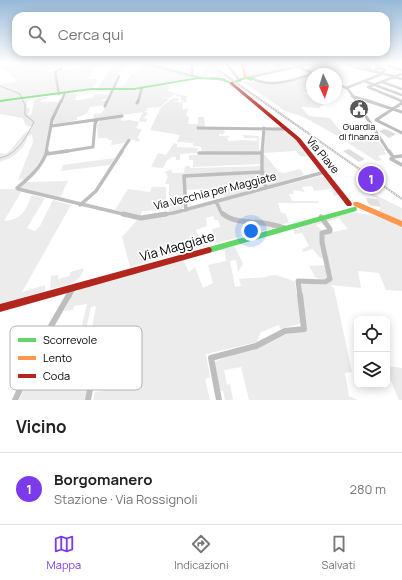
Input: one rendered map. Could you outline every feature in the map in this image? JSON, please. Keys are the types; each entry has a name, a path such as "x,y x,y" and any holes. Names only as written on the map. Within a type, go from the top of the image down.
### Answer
{"main road":[{"path":"0,101 23,100 97,89 131,90 179,82"},
{"path":"231,83 236,82"},
{"name":"Via Piave","path":"231,83 305,147 353,206"},
{"path":"353,206 373,212 402,224"},
{"name":"Via Maggiate","path":"0,308 285,228 343,211 353,206"}],"street":[{"path":"56,82 58,94"},
{"path":"105,106 116,82"},
{"path":"261,82 279,84 287,82"},
{"path":"346,87 360,82"},
{"path":"369,82 402,95"},
{"path":"368,121 376,120 402,102 368,88 382,82 402,89"},
{"path":"342,85 346,87 392,158 402,165"},
{"path":"136,103 138,102 142,88"},
{"path":"65,93 54,115 46,154 93,147 95,124 97,120"},
{"path":"352,96 402,112"},
{"path":"52,126 122,116"},
{"path":"376,120 402,133"},
{"path":"198,128 286,129"},
{"path":"264,128 262,153 264,183 266,188"},
{"path":"80,205 96,191 129,140"},
{"path":"199,153 262,153"},
{"name":"Via Vecchia per Maggiate","path":"46,154 31,177 17,188 18,189 80,205 141,218 186,210 325,172"},
{"path":"392,158 402,156"},
{"path":"186,210 184,176 263,172"},
{"path":"216,201 221,212 228,218 248,222 264,223 285,228"},
{"path":"219,400 211,358 256,346 285,331 304,329 298,281 325,282 330,279 322,242 322,233 330,231 330,229 321,217"},
{"path":"51,326 74,286"},
{"path":"16,400 21,390"},
{"path":"88,400 90,390"}],"shaded area":[{"path":"15,82 96,82 92,89 60,93 57,90 57,94 40,97 0,100 0,84"},
{"path":"102,82 114,82 111,88 98,88"},
{"path":"127,82 170,82 132,89 115,88 115,85 117,85 116,87 125,85"},
{"path":"243,82 279,84 288,82 306,82 306,92 303,93 306,94 306,104 323,104 323,106 320,106 320,108 301,107 309,116 330,118 346,138 374,136 386,151 384,151 386,154 378,156 382,160 376,161 304,117 285,111"},
{"path":"167,84 170,88 167,91 176,93 170,98 154,95 169,99 160,107 146,109 148,110 144,112 149,113 143,118 147,119 146,122 139,121 143,112 93,119 94,114 102,113 114,89 136,90"},
{"path":"67,93 77,94 75,100 92,98 95,94 109,95 108,98 100,101 106,101 104,105 90,107 85,114 77,117 77,120 54,125 54,120"},
{"path":"177,94 187,96 186,102 182,103 183,110 188,108 186,116 189,117 188,124 198,124 198,117 204,117 205,127 195,127 224,129 225,132 223,134 219,134 219,136 231,136 227,138 228,141 257,141 257,138 245,138 242,135 259,136 259,151 202,152 201,147 193,146 193,143 177,142 180,135 150,130 161,107 173,98 179,98 178,101 172,102 183,102 181,97 175,96"},
{"path":"48,96 47,99 42,99 40,102 59,102 53,115 43,157 27,179 18,180 33,142 32,135 28,136 24,145 17,153 0,162 0,153 6,154 24,134 31,130 32,126 26,126 23,118 0,114 0,102 33,99 27,101 27,108 30,108 28,115 31,115 35,99"},
{"path":"117,117 121,118 121,121 130,120 139,122 136,128 142,130 137,138 140,139 138,142 129,138 125,143 111,145 112,140 108,140 108,138 98,138 97,125 101,120"},
{"path":"264,129 284,130 307,150 310,157 300,156 296,151 263,153"},
{"path":"174,143 177,144 177,147 198,148 197,153 180,154 180,160 176,160 176,157 171,157 167,160 163,168 151,167 158,153 166,155"},
{"path":"263,153 279,172 284,173 300,169 304,175 267,187 265,183"},
{"path":"260,154 261,164 193,167 193,160 189,160 189,155"},
{"path":"115,158 110,165 61,171 63,165"},
{"path":"185,166 189,166 191,168 261,166 264,187 225,198 222,188 186,190 187,207 169,212 169,184 165,184 168,176 166,175 167,173 163,173 171,169 172,173 184,173"},
{"path":"320,176 327,178 325,179 328,180 327,181 339,195 334,196 331,189 314,191 312,186 302,187 305,192 293,190 294,194 289,194 292,201 318,201 319,203 278,203 281,213 286,214 289,223 266,224 238,219 225,213 219,202"},
{"path":"68,181 60,198 19,188 26,182"},
{"path":"152,187 166,187 166,210 142,211 141,215 115,210 128,189 150,192"},
{"path":"0,189 14,189 21,192 4,221 19,216 25,210 32,195 45,198 27,228 35,231 40,226 53,200 71,205 22,292 45,285 45,291 0,304"},
{"path":"365,190 402,208 401,221 378,213 381,207 378,199 365,192"},
{"path":"215,203 227,219 278,227 216,243 212,229 220,227 218,220 215,220 213,216 206,218 207,226 196,230 201,242 206,241 208,245 130,267 122,237 138,219"},
{"path":"353,212 375,216 402,226 402,291 386,290 379,273 358,271 361,288 330,285 334,288 352,372 345,373 349,396 358,400 249,400 241,367 224,370 227,385 230,384 233,400 225,400 223,391 219,391 213,362 269,343 284,335 307,330 301,286 302,283 325,285 332,280 323,243 323,234 348,229 339,218 327,222 325,219"},
{"path":"321,220 323,223 316,225 323,231 323,259 318,256 313,249 303,252 302,249 309,246 302,233 295,234 293,231 299,229 298,227"},
{"path":"224,247 235,247 243,264 238,272 236,260 230,261 235,287 241,286 239,279 276,275 295,282 301,321 300,324 280,329 279,325 261,332 257,342 206,354 210,377 205,379 210,400 93,400 95,392 106,390 142,390 142,326 92,326 96,306 91,307 87,326 82,326 87,304 74,306 73,310 64,311 74,293 82,288 183,259 189,272 195,267 203,288 213,283 208,265 226,261"},
{"path":"325,265 328,278 324,280 316,278 309,266"},
{"path":"84,268 82,274 75,281 50,289 51,276 58,275 58,279 70,276 70,272"},
{"path":"390,366 402,368 402,400 399,400 391,381"},
{"path":"24,390 87,390 85,400 19,400"}],"building":[{"path":"384,129 396,134 389,138 379,131"},
{"path":"349,149 365,159 359,162 343,151"},
{"path":"366,198 378,199 381,207 369,205"}],"waterway":[{"path":"0,86 20,94 25,105 25,115 34,122 21,144 12,153 0,158"}],"railway":[{"path":"235,82 402,199"}],"traffic: fast":[{"path":"0,101 91,89 134,89 177,82"},
{"path":"231,83 235,82"},
{"path":"209,250 354,209"}],"traffic: slow":[{"path":"356,204 402,224"}],"traffic: jam":[{"path":"231,83 298,139 349,204"},
{"path":"0,308 209,250"}],"place":[{"name":"Guardia di finanza","path":"359,109"},
{"name":"Borgomanero","path":"371,179"}]}
